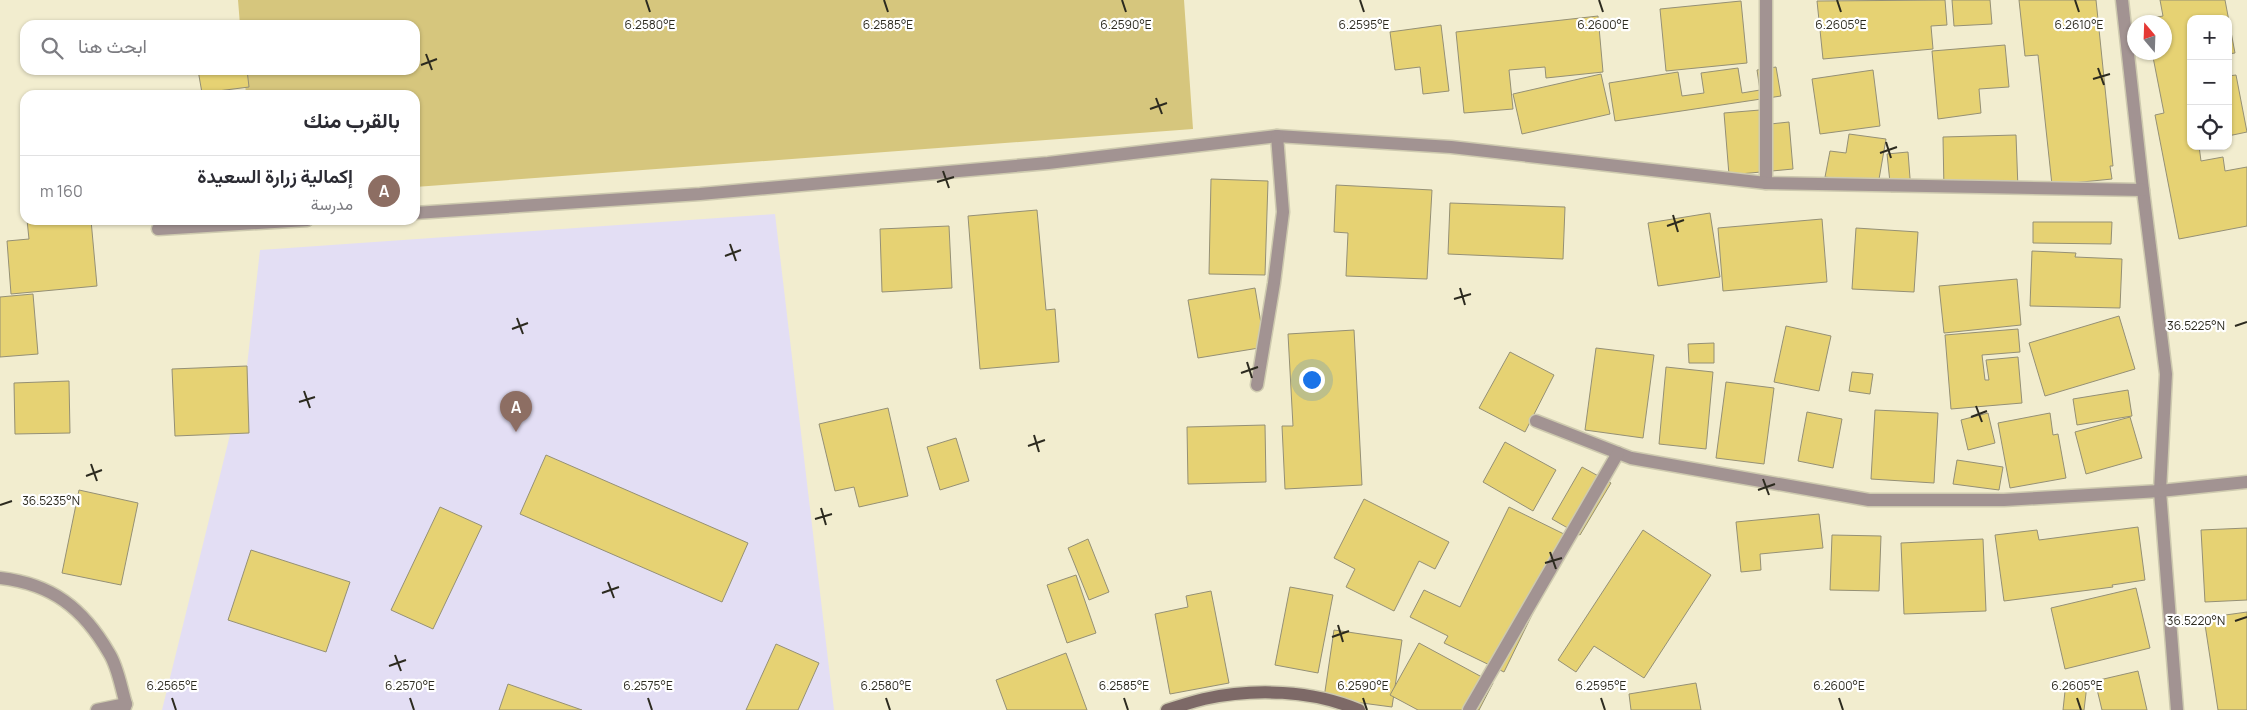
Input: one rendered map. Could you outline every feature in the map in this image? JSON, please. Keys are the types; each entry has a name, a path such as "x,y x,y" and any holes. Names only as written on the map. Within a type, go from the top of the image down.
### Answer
{"main road":[{"path":"1167,710 1205,699 1252,694 1295,694 1340,702 1359,710"}],"street":[{"path":"1766,0 1766,183"},
{"path":"2122,0 2166,374 2160,491 2177,710"},
{"path":"1256,385 1274,283 1283,212 1276,136"},
{"path":"420,213 720,192 1048,163 1276,136 1451,147 1766,183 2143,190"},
{"path":"158,229 225,225"},
{"path":"1536,421 1631,458 1869,500 2004,500 2160,491 2247,482"},
{"path":"1469,710 1618,453"},
{"path":"0,578 50,590 79,611 110,654 125,707 97,710"}],"shaded area":[{"path":"238,0 1184,0 1193,129 420,187 420,90 246,90 244,75 420,75 420,20 240,20"},
{"path":"775,214 834,710 162,710 247,366 260,250"}],"building":[{"path":"1945,0 1947,25 1931,26 1933,49 1823,59 1817,1"},
{"path":"1952,0 1990,0 1992,24 1954,26"},
{"path":"2019,0 2096,0 2113,166 2110,166 2112,179 2052,185 2038,55 2025,56"},
{"path":"2160,0 2225,0 2228,15 2187,15 2187,150 2200,150 2201,161 2223,157 2225,171 2247,167 2247,226 2179,239 2155,115 2164,113 2154,60 2172,60 2172,15 2163,15"},
{"path":"1741,1 1747,63 1666,71 1660,9"},
{"path":"1598,16 1603,72 1546,78 1545,67 1509,70 1513,109 1464,113 1456,32"},
{"path":"1441,25 1449,91 1423,94 1420,67 1395,70 1390,32"},
{"path":"2232,37 2235,53 2232,53"},
{"path":"2005,45 2009,87 1979,89 1981,113 1938,119 1932,51"},
{"path":"1776,67 1781,96 1615,121 1609,83 1678,72 1682,96 1704,93 1701,73 1738,68 1742,93 1760,90 1757,70"},
{"path":"1873,70 1880,126 1820,134 1812,79"},
{"path":"1601,74 1610,114 1522,134 1513,94"},
{"path":"199,75 248,75 249,87 226,90 201,90"},
{"path":"2236,75 2247,132 2232,135 2232,105 2232,76"},
{"path":"1760,110 1761,125 1789,122 1793,169 1729,175 1724,113"},
{"path":"1849,134 1886,139 1878,185 1825,177 1830,151 1846,153"},
{"path":"2016,135 2018,189 1944,191 1943,137"},
{"path":"1908,152 1911,191 1891,192 1887,154"},
{"path":"1211,179 1268,181 1265,275 1209,274"},
{"path":"1336,185 1432,190 1427,279 1346,276 1348,233 1334,232"},
{"path":"1450,203 1565,207 1563,259 1448,254"},
{"path":"1037,210 1046,310 1055,309 1059,362 980,369 968,216"},
{"path":"1710,213 1720,277 1658,286 1648,223"},
{"path":"1822,219 1827,282 1723,291 1718,228"},
{"path":"2033,222 2112,222 2111,244 2033,243"},
{"path":"28,225 91,225 97,286 11,294 7,241 29,239"},
{"path":"949,226 952,288 882,292 880,229"},
{"path":"1856,228 1918,232 1914,292 1852,289"},
{"path":"2032,251 2076,253 2075,257 2122,259 2120,308 2030,306"},
{"path":"2017,279 2021,325 1944,333 1939,286"},
{"path":"1255,288 1265,347 1198,358 1188,300"},
{"path":"33,294 38,354 0,357 0,297"},
{"path":"2119,316 2135,369 2045,396 2029,343"},
{"path":"1786,326 1831,336 1819,391 1774,382"},
{"path":"2018,329 2020,352 1982,355 1985,380 1989,380 1986,360 2018,357 2022,403 1951,409 1945,335"},
{"path":"1354,330 1362,485 1285,489 1282,426 1293,426 1288,334"},
{"path":"1714,343 1714,363 1689,363 1688,344"},
{"path":"1596,348 1654,355 1643,438 1585,430"},
{"path":"1510,352 1554,375 1525,432 1479,408"},
{"path":"247,366 249,433 175,436 172,369"},
{"path":"1666,367 1713,372 1706,449 1659,444"},
{"path":"1852,372 1873,374 1870,394 1849,391"},
{"path":"69,381 70,433 15,434 14,383"},
{"path":"1726,382 1774,388 1764,464 1716,458"},
{"path":"2128,390 2132,416 2077,425 2073,399"},
{"path":"888,408 908,496 859,507 854,487 835,491 819,424"},
{"path":"1875,410 1938,413 1934,483 1871,479"},
{"path":"1807,412 1842,419 1833,468 1798,461"},
{"path":"1988,413 1995,443 1968,450 1961,420"},
{"path":"2050,413 2053,435 2058,434 2066,478 2010,488 1998,423"},
{"path":"2130,417 2142,458 2086,474 2075,432"},
{"path":"1265,425 1266,482 1188,484 1187,427"},
{"path":"956,438 969,481 940,490 927,447"},
{"path":"1505,442 1556,470 1533,511 1483,482"},
{"path":"546,455 748,543 722,602 520,514"},
{"path":"1957,460 2003,467 1999,490 1953,484"},
{"path":"1582,467 1611,483 1580,535 1552,519"},
{"path":"79,490 138,503 121,585 62,573"},
{"path":"1364,499 1449,542 1435,569 1419,561 1394,611 1346,587 1355,569 1334,558"},
{"path":"440,507 482,526 433,629 391,610"},
{"path":"1509,507 1570,537 1504,672 1444,643 1448,636 1410,617 1424,590 1460,607"},
{"path":"1819,514 1823,548 1760,554 1761,570 1741,572 1736,522"},
{"path":"2138,527 2145,580 2112,585 2113,587 2004,601 1995,535 2037,530 2039,540"},
{"path":"2247,528 2247,600 2205,602 2201,530"},
{"path":"1643,530 1711,575 1644,678 1594,646 1576,672 1558,660"},
{"path":"1832,535 1881,536 1879,591 1830,590"},
{"path":"1088,539 1109,592 1089,600 1068,548"},
{"path":"1983,539 1986,611 1904,614 1901,543"},
{"path":"251,550 350,582 326,652 228,620"},
{"path":"1076,575 1096,633 1067,643 1047,585"},
{"path":"1290,587 1333,595 1318,673 1275,665"},
{"path":"2136,588 2150,648 2065,669 2051,608"},
{"path":"1211,591 1229,683 1170,694 1155,614 1188,607 1186,596"},
{"path":"2247,612 2247,710 2218,710 2204,618"},
{"path":"1334,630 1402,640 1392,707 1324,698"},
{"path":"1419,643 1493,683 1479,710 1418,710 1390,695"},
{"path":"776,644 819,663 798,710 746,710"},
{"path":"1066,653 1087,710 1007,710 996,680"},
{"path":"2138,671 2147,710 2102,710 2095,681"},
{"path":"2066,682 2087,685 2084,710 2063,710"},
{"path":"1696,683 1701,710 1631,710 1629,694"},
{"path":"508,684 582,710 499,710"}],"place":[{"name":"إكمالية زرارة السعيدة","path":"516,432"}]}
